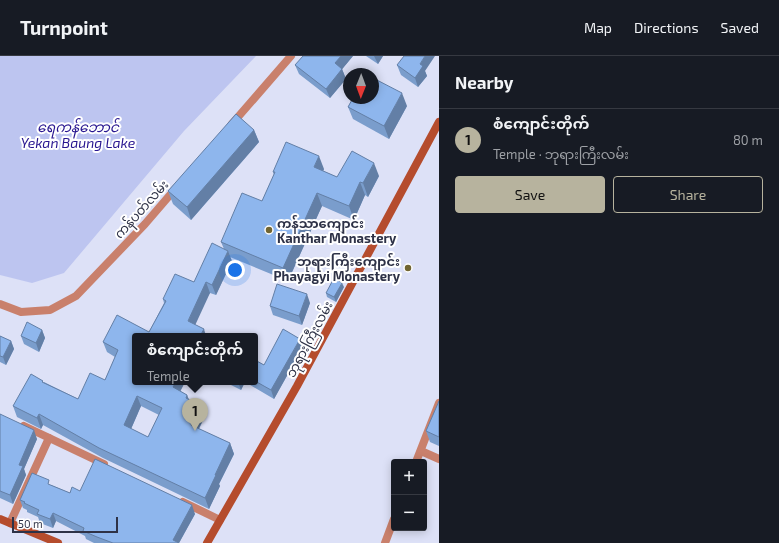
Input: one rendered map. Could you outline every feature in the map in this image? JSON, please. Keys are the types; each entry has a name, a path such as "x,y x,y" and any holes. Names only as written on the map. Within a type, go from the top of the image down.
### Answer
{"main road":[{"name":"ဘုရားကြီးလမ်း","path":"207,543 300,379 439,122"},
{"path":"0,519 58,543"}],"street":[{"path":"223,134 291,56"},
{"name":"ကန်ပတ်လမ်း","path":"0,304 21,312 50,310 76,296 145,224 182,182"},
{"path":"417,459 439,403"},
{"path":"14,421 113,469"},
{"path":"10,523 49,438"},
{"path":"421,451 439,459"},
{"path":"177,500 220,520"},
{"path":"385,543 391,527"}],"water":[{"name":"ရေကန်ဘောင် Yekan Baung Lake","path":"0,56 256,56 184,131 64,273 32,283 0,275"}],"building":[{"path":"303,56 341,56 335,63 342,69 326,89 295,65"},
{"path":"404,56 425,56 420,64 423,66 415,78 397,65"},
{"path":"379,81 402,93 384,126 348,107 350,104 379,104"},
{"path":"236,114 254,130 187,207 168,191"},
{"path":"286,142 319,156 314,167 337,177 352,151 374,163 363,183 360,182 349,206 317,193 283,268 221,242 242,193 262,201"},
{"path":"212,243 228,251 212,285 206,282 188,321 204,329 202,333 132,333 132,385 174,385 173,387 187,395 186,398 201,406 191,425 230,443 205,498 99,448 39,414 37,418 13,406 31,374 43,381 42,382 78,399 90,373 105,380 118,350 103,342 117,315 149,332 166,301 163,299 175,274 194,282","holes":["137,396 162,408 148,437 124,425"]},
{"path":"334,278 342,283 334,297 326,293"},
{"path":"277,284 307,294 299,316 270,306"},
{"path":"27,322 42,330 36,343 21,336"},
{"path":"283,329 300,339 271,390 258,383 258,362 264,365"},
{"path":"0,336 11,341 3,357 0,356"},
{"path":"439,401 439,437 426,431"},
{"path":"0,414 34,430 19,465 23,466 10,495 0,491"},
{"path":"95,459 192,505 173,540 179,543 113,543 83,531 84,528 53,513 50,519 37,514 39,510 20,500 32,473 49,480 48,484 70,493 72,487 80,491"}],"place":[{"name":"ကန်သာကျောင်း Kanthar Monastery","path":"269,230"},
{"name":"ဘုရားကြီးကျောင်း Phayagyi Monastery","path":"408,268"},
{"name":"စံကျောင်းတိုက်","path":"195,431"}]}
